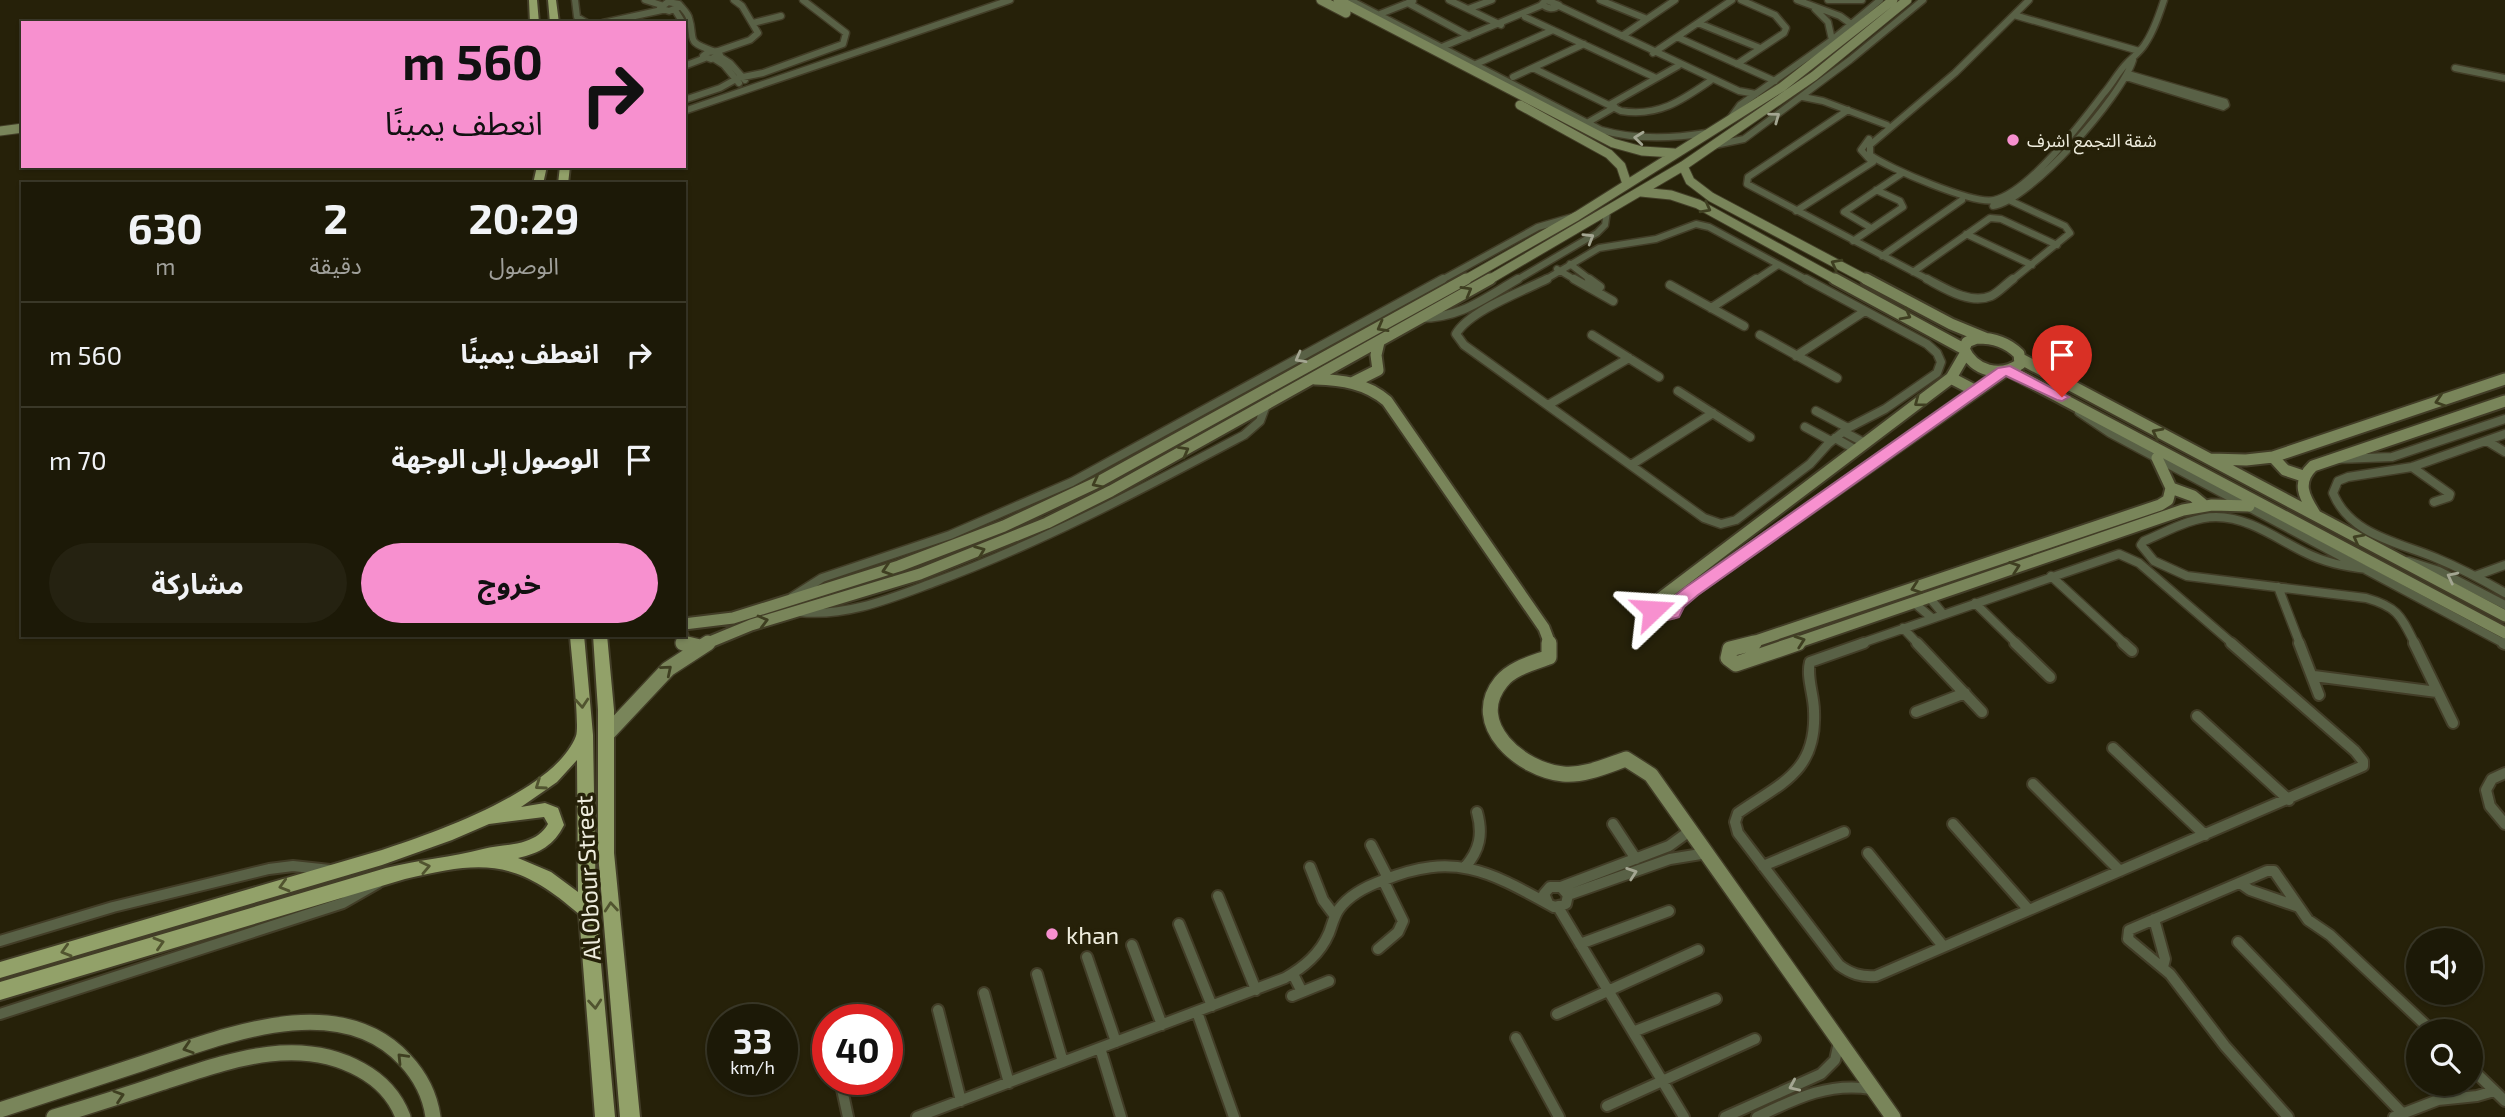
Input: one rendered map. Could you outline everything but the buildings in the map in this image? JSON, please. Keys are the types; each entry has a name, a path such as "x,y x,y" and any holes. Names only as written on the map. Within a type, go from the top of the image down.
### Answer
{"main road":[{"path":"533,0 535,21"},
{"path":"552,0 555,21"},
{"name":"Al Obour Street","path":"577,637 585,735 587,911 605,1117"},
{"name":"Al Obour Street","path":"600,637 606,735 606,853 630,1117"},
{"path":"0,970 383,857 474,821 544,783 572,757 585,735"},
{"path":"0,991 387,876 540,844 552,833 556,821 549,811 540,809 474,821"},
{"path":"465,861 494,862 533,871 544,876 587,911"}],"street":[{"path":"575,0 577,17 584,21"},
{"path":"645,0 662,6"},
{"path":"686,65 754,38 758,31 741,4 734,0"},
{"path":"686,99 720,88 738,78 763,73 844,43 846,33 803,0"},
{"path":"686,107 996,0"},
{"path":"686,107 1010,0"},
{"path":"1321,0 1584,125 1645,139 1669,139 1706,133"},
{"path":"1338,0 1613,156 1623,169 1627,184"},
{"path":"1350,0 1476,64 1627,148 1675,153"},
{"path":"1449,0 1500,25"},
{"path":"1468,9 1492,0"},
{"path":"1600,0 1612,2 1647,19"},
{"path":"1622,36 1675,0"},
{"path":"1654,53 1732,0"},
{"path":"1737,64 1784,33 1786,25 1775,15 1741,0"},
{"path":"1797,0 1844,12 1864,14"},
{"path":"1828,0 1862,0"},
{"path":"1729,120 1734,110 1832,40 1880,0"},
{"path":"686,624 709,622 786,602 935,554 1069,496 1301,372 1577,216 1792,80 1893,0"},
{"path":"606,735 659,677 700,647 738,629 920,574 1047,523 1111,491 1379,342 1671,174 1834,61 1907,0"},
{"path":"1715,145 1744,139 1803,97 1923,0"},
{"path":"1995,31 2022,0"},
{"path":"1848,110 1746,179 1747,184 1956,294 1980,299 1993,295 2069,236 2068,229 2011,201 1986,206 1962,200 1873,162 1862,154 1861,148 1971,54 2029,0"},
{"path":"2113,90 2127,63 2133,60 2139,51 2164,0"},
{"path":"1380,14 1412,1 1469,36"},
{"path":"1445,48 1469,36 1525,16 1550,3"},
{"path":"1445,48 1550,3 1622,36 1746,101"},
{"path":"1550,3 1739,91 1756,94"},
{"path":"1810,3 1840,16 1851,24"},
{"path":"1810,3 1828,22 1832,40"},
{"path":"615,21 645,16 662,6 678,4"},
{"path":"678,4 682,21"},
{"path":"678,4 689,17 688,32 691,39 716,54 746,85"},
{"path":"642,21 662,6"},
{"path":"2014,15 2139,51"},
{"path":"753,23 781,16"},
{"path":"1525,16 1656,78"},
{"path":"1698,23 1760,48"},
{"path":"1476,64 1553,30"},
{"path":"1677,37 1775,81"},
{"path":"686,42 704,56"},
{"path":"1513,77 1584,44"},
{"path":"2011,201 2022,186 2079,132 2127,76 2134,65 2133,60"},
{"path":"1584,125 1678,66"},
{"path":"1533,68 1634,114 1659,113 1710,81"},
{"path":"2455,68 2505,78"},
{"path":"2127,76 2225,102 2226,105 2223,107 2127,76"},
{"path":"1812,90 1821,98"},
{"path":"1803,97 1821,98 1888,125"},
{"path":"1839,105 1888,125"},
{"path":"1888,125 1868,147 1870,155 1879,161 1975,200 1998,200 2022,186"},
{"path":"0,131 21,128"},
{"path":"0,139 21,136"},
{"path":"1613,156 1625,154 1627,148"},
{"path":"1796,211 1873,162"},
{"path":"1655,166 1671,174"},
{"path":"1683,166 1696,187 1944,320 1985,338 2007,344 2017,351 2021,359 2505,617"},
{"path":"1644,173 1659,181"},
{"path":"1871,228 1844,213 1901,174"},
{"path":"1683,198 1686,191 1696,187"},
{"path":"1853,241 1903,206 1898,200 1876,190"},
{"path":"1640,192 1683,198 1926,326 1964,351 1982,368 2006,371 2062,397 2330,544 2505,633"},
{"path":"1882,256 1962,200"},
{"path":"1419,318 1452,316 1601,230 1607,222 1607,212"},
{"path":"1913,272 1994,217 2057,245"},
{"path":"1696,224 1709,227 1779,265 1931,347 1939,356 1941,365 1937,373 1885,409 1846,430 1810,464 1736,520 1726,524 1704,518 1461,343 1456,334 1461,325 1475,316 1560,272 1603,246 1656,239 1696,224"},
{"path":"1966,234 2032,265"},
{"path":"1546,262 1570,278 1616,299 1572,265 1556,257"},
{"path":"1711,307 1779,265"},
{"path":"1570,278 1582,272"},
{"path":"1670,285 1744,326"},
{"path":"1796,356 1865,311"},
{"path":"1592,335 1659,377"},
{"path":"1760,335 1837,378"},
{"path":"1985,338 1970,340 1951,378 1654,602 1651,608 1662,615 1673,612 1678,603 1692,591 1976,391 2018,366 2021,359"},
{"path":"1352,383 1378,370 1376,355 1379,342"},
{"path":"1548,405 1629,358"},
{"path":"1951,378 1976,391"},
{"path":"1313,379 1352,383 1376,392 1387,401 1547,634 1549,657 1510,674 1493,696 1490,709 1492,724 1504,745 1525,762 1543,770 1563,774 1591,771 1626,759 1656,781 1893,1117"},
{"path":"2206,459 2246,460 2273,457 2505,379"},
{"path":"1678,391 1750,437"},
{"path":"2062,397 2094,423 2157,458 2330,544 2368,569 2505,643"},
{"path":"2317,517 2303,495 2301,485 2303,476 2313,466 2505,401"},
{"path":"1816,411 1846,430 1860,446"},
{"path":"1631,465 1713,414"},
{"path":"2332,459 2392,457 2505,419"},
{"path":"1805,427 1833,440 1860,446"},
{"path":"2505,434 2412,467 2343,478 2335,485 2334,499 2345,515 2366,530 2475,576 2505,593"},
{"path":"2487,441 2505,452"},
{"path":"2273,457 2285,470 2303,476"},
{"path":"2157,458 2171,488 2168,500 2156,507 1764,640 1730,649 1727,655 1736,664 2175,512 2205,506 2249,506"},
{"path":"2412,467 2449,494 2449,497 2434,502"},
{"path":"2171,488 2193,496 2205,506"},
{"path":"2368,569 2343,568 2317,561 2247,524 2223,517 2203,519 2144,541 2141,545 2144,551 2165,567 2181,574 2375,599 2393,608 2404,620 2453,723"},
{"path":"2111,555 2133,559 2360,756 2363,766 1876,976 1858,977 1839,965 1763,866 1738,833 1736,817 1742,810 1787,782 1798,772 1808,752 1816,716 1808,669 1810,662 1975,603 2111,555"},
{"path":"2395,559 2432,568 2505,605"},
{"path":"2475,576 2505,565"},
{"path":"2051,576 2132,651"},
{"path":"2278,587 2319,695"},
{"path":"1929,597 1943,614"},
{"path":"1913,602 1932,618"},
{"path":"1975,603 2050,677"},
{"path":"686,633 709,622"},
{"path":"1903,628 1982,712"},
{"path":"683,637 683,643 700,647"},
{"path":"2314,676 2437,692"},
{"path":"1916,712 1965,693"},
{"path":"2197,716 2289,800"},
{"path":"2113,748 2205,835"},
{"path":"2505,774 2492,779 2486,790 2490,806 2505,824"},
{"path":"2033,784 2120,871"},
{"path":"1465,867 1481,842 1477,812"},
{"path":"1613,824 1636,859"},
{"path":"1953,824 2029,910"},
{"path":"1522,888 1560,890 1663,849 1690,830"},
{"path":"1763,866 1844,832"},
{"path":"1371,845 1402,913 1403,921 1398,932 1378,949"},
{"path":"1663,849 1670,859"},
{"path":"1684,1117 1580,944 1544,894 1670,859 1707,853"},
{"path":"1868,853 1943,946"},
{"path":"917,1117 1293,974 1322,947 1335,916 1350,898 1386,879 1431,865 1465,867 1522,888 1553,905 1566,904 1560,890"},
{"path":"0,941 113,907 269,869 293,866 335,871"},
{"path":"1310,867 1323,900 1335,916"},
{"path":"2288,1117 2225,1046 2163,967 2130,941 2126,934 2129,930 2267,871 2274,871 2308,920 2359,960 2420,1019"},
{"path":"0,1014 344,903 371,889 387,876"},
{"path":"2240,883 2250,890 2296,906"},
{"path":"1218,896 1256,989"},
{"path":"1580,944 1669,911"},
{"path":"2154,919 2165,959 2163,967"},
{"path":"1179,924 1212,1006"},
{"path":"2238,942 2398,1115 2438,1100 2477,1096 2494,1091"},
{"path":"1132,945 1162,1025"},
{"path":"1557,1014 1698,950"},
{"path":"1087,957 1116,1042"},
{"path":"1037,974 1063,1062"},
{"path":"1293,974 1297,994 1329,981"},
{"path":"984,993 1009,1083"},
{"path":"1633,1032 1716,999"},
{"path":"938,1010 961,1101"},
{"path":"1197,1012 1234,1117"},
{"path":"0,1110 238,1032 278,1024 316,1022 350,1026 380,1038 404,1056 422,1081 433,1117"},
{"path":"1516,1038 1559,1117"},
{"path":"1607,1105 1755,1039"},
{"path":"1725,1117 1821,1074 1835,1060 1839,1042"},
{"path":"1100,1048 1121,1117"},
{"path":"54,1117 231,1060 281,1052 325,1055 362,1069 391,1094 403,1117"},
{"path":"2483,1080 2505,1101"},
{"path":"1757,1117 1824,1088 1842,1085 1873,1089"},
{"path":"843,1095 848,1117"}],"place":[{"name":"شقة التجمع اشرف","path":"2013,140"},
{"name":"khan","path":"1052,934"}],"route":[{"path":"1653,610 1662,615 1673,612 1682,598 2003,372 2010,371 2062,397"}]}
